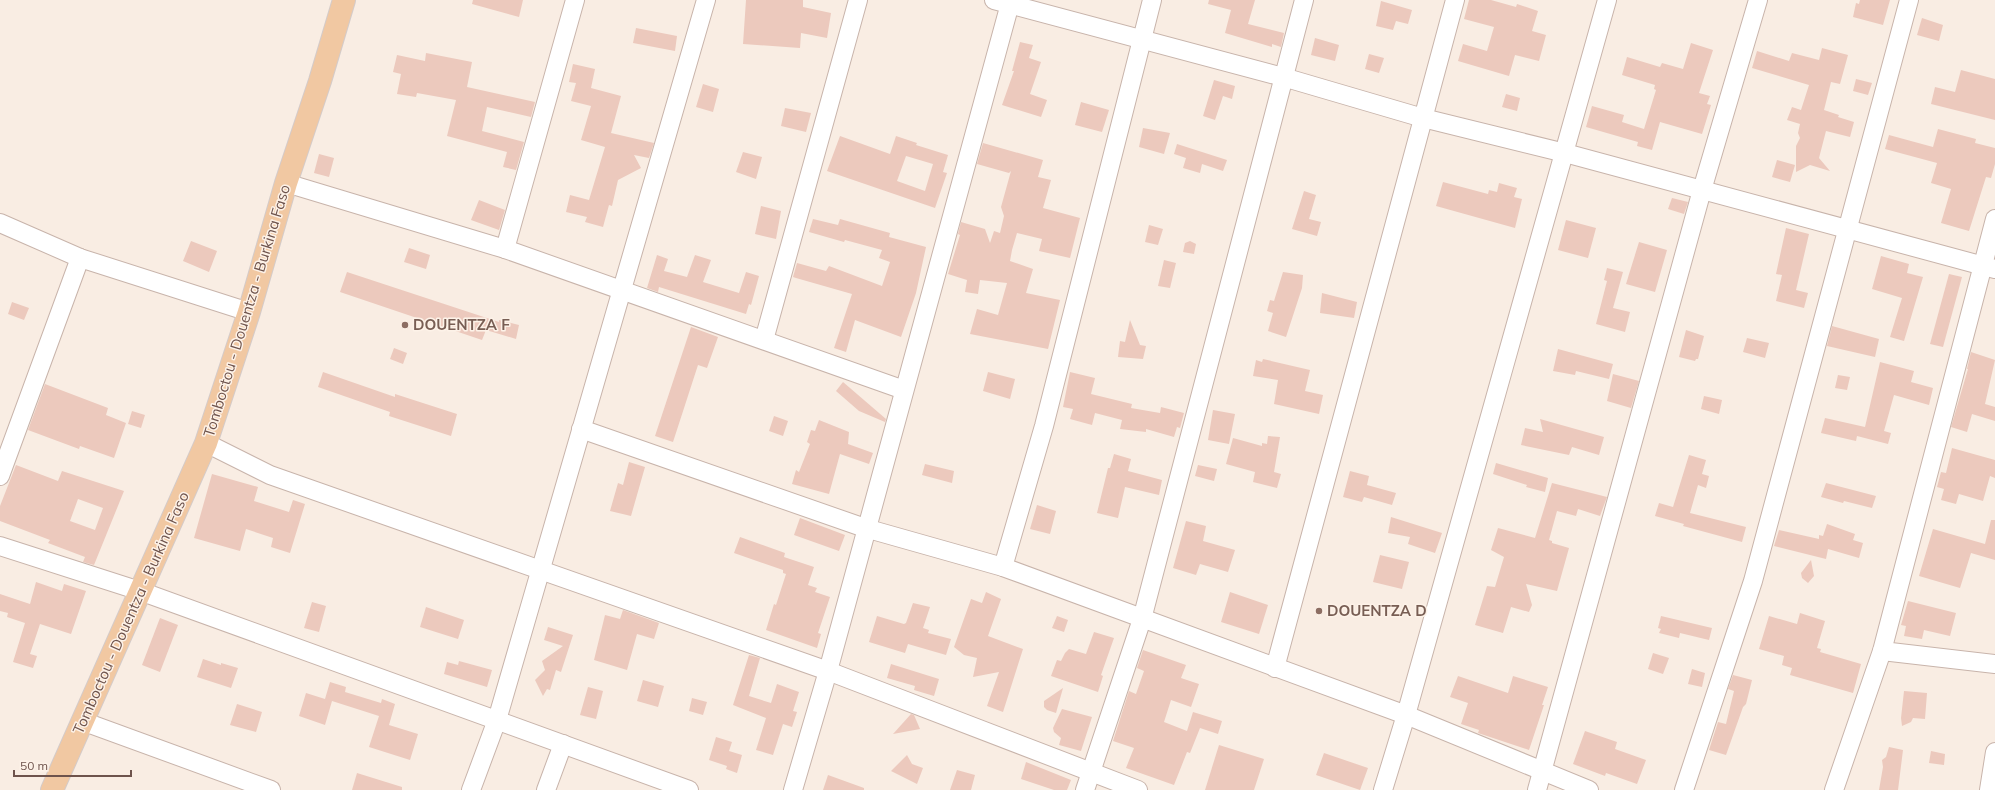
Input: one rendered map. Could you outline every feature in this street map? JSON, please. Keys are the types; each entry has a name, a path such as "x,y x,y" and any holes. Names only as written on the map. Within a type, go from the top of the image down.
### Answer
{"main road":[{"name":"Tomboctou - Douentza - Burkina Faso","path":"52,790 206,443 249,312 286,183 320,81 344,0"}],"street":[{"path":"505,250 575,0"},
{"path":"471,790 497,720 706,0"},
{"path":"764,340 858,0"},
{"path":"1003,567 1044,426 1152,0"},
{"path":"1085,790 1142,619 1304,0"},
{"path":"1275,668 1455,0"},
{"path":"1383,790 1406,715 1607,0"},
{"path":"1537,790 1702,190 1758,0"},
{"path":"1684,790 1753,581 1909,0"},
{"path":"793,790 828,671 865,528 904,390 1005,1 1423,118 1565,153 1989,267"},
{"path":"286,183 505,250 904,390"},
{"path":"1834,790 1882,650 1989,267 1995,219"},
{"path":"0,223 80,258 249,312"},
{"path":"0,476 80,258"},
{"path":"581,429 865,528 1003,567 1406,715 1589,790"},
{"path":"206,443 270,475 828,671 1138,790"},
{"path":"0,546 140,591 689,790"},
{"path":"1882,650 1995,664"},
{"path":"82,721 271,790"},
{"path":"546,790 563,744"},
{"path":"1989,790 1995,752"}],"building":[{"path":"473,0 523,0 519,17 472,4"},
{"path":"746,0 803,0 803,7 831,13 827,38 801,33 800,48 743,44"},
{"path":"1209,0 1255,0 1248,24 1284,33 1281,47 1272,44 1272,47 1225,33 1231,10 1208,4"},
{"path":"1469,0 1491,0 1516,7 1517,4 1538,11 1532,31 1546,35 1539,61 1515,55 1509,76 1458,61 1463,44 1487,51 1494,27 1464,19"},
{"path":"1860,0 1890,0 1883,25 1853,17 1856,3 1859,4"},
{"path":"1381,1 1412,10 1408,24 1396,21 1393,30 1376,26"},
{"path":"1922,18 1943,25 1939,41 1917,35"},
{"path":"636,28 677,36 675,51 633,43"},
{"path":"1315,38 1339,45 1335,61 1311,55"},
{"path":"1020,42 1033,45 1029,58 1041,62 1030,94 1047,100 1041,117 1002,105 1014,71 1012,71"},
{"path":"1691,43 1713,50 1699,93 1710,96 1707,104 1711,105 1702,134 1660,122 1652,150 1637,146 1638,142 1586,127 1592,106 1624,115 1622,122 1644,129 1656,90 1654,89 1655,85 1622,75 1627,57 1660,67 1662,63 1683,69"},
{"path":"1822,48 1848,55 1840,84 1831,82 1824,110 1839,115 1838,117 1854,122 1850,137 1826,131 1819,158 1830,171 1810,165 1796,172 1796,146 1800,138 1798,133 1800,124 1787,120 1792,107 1801,110 1809,85 1752,68 1757,51 1789,61 1792,53 1819,60"},
{"path":"426,53 472,62 467,87 535,102 531,117 487,107 482,131 524,142 516,170 503,167 507,152 447,136 456,100 417,93 416,97 397,94 401,74 393,72 397,55 425,61"},
{"path":"1369,54 1384,58 1379,73 1365,69"},
{"path":"573,64 595,69 591,88 621,96 611,133 654,143 649,158 634,155 641,168 618,180 612,206 609,205 603,227 585,222 587,217 566,212 570,195 589,200 605,147 581,140 591,106 571,101 576,83 569,82"},
{"path":"1961,70 1995,79 1995,120 1931,104 1935,87 1955,92"},
{"path":"1856,79 1872,83 1868,95 1853,91"},
{"path":"1214,80 1235,86 1232,99 1223,96 1215,120 1203,116"},
{"path":"703,84 719,89 713,112 696,107"},
{"path":"1506,94 1520,98 1517,111 1502,107"},
{"path":"1081,102 1109,110 1102,132 1075,125"},
{"path":"785,108 811,113 806,132 781,126"},
{"path":"1143,128 1170,133 1164,154 1139,147"},
{"path":"1938,129 1976,139 1975,143 1995,148 1995,164 1991,178 1986,177 1969,231 1941,223 1951,189 1931,183 1937,163 1885,149 1889,135 1933,147"},
{"path":"840,136 890,154 896,136 917,143 916,145 948,155 943,172 947,173 935,208 827,171","holes":["906,156 933,164 925,191 897,181"]},
{"path":"983,143 1043,160 1038,177 1051,180 1043,208 1080,218 1070,258 1039,251 1042,239 1017,233 1012,250 1010,261 1033,269 1026,293 1060,300 1048,349 970,334 977,309 998,315 1007,283 980,280 978,294 965,292 967,280 948,274 960,235 958,234 961,222 985,229 990,243 994,231 1000,233 1004,216 1001,207 1011,171 1009,173 977,164"},
{"path":"1177,144 1227,160 1223,171 1202,164 1200,173 1183,168 1186,158 1174,154"},
{"path":"743,152 762,157 756,179 736,172"},
{"path":"319,154 334,158 329,177 314,173"},
{"path":"1777,160 1795,165 1790,182 1772,177"},
{"path":"1443,182 1488,194 1489,190 1497,192 1499,183 1517,188 1514,197 1522,199 1515,228 1436,206"},
{"path":"1304,191 1316,195 1309,219 1321,222 1317,236 1292,229"},
{"path":"1672,198 1688,202 1684,214 1668,209"},
{"path":"479,200 505,210 499,230 471,220"},
{"path":"761,206 781,211 776,239 755,234"},
{"path":"813,219 838,225 840,219 890,233 889,237 926,247 916,293 901,337 855,320 846,352 834,348 852,294 793,277 797,263 826,271 829,266 882,286 890,262 879,258 882,250 845,240 844,242 809,232"},
{"path":"1566,220 1596,228 1588,258 1558,250"},
{"path":"1149,225 1163,229 1158,245 1145,242"},
{"path":"1786,228 1809,234 1796,290 1808,293 1804,308 1776,301 1782,275 1776,274"},
{"path":"191,241 217,251 209,272 183,261"},
{"path":"1190,241 1196,244 1194,254 1183,252 1185,243"},
{"path":"1639,242 1667,250 1655,292 1626,284"},
{"path":"409,248 430,255 426,269 404,262"},
{"path":"657,255 668,259 664,271 687,277 695,255 711,260 703,282 739,293 746,272 759,276 751,305 749,304 746,314 659,287 658,292 647,288"},
{"path":"1881,256 1909,264 1907,273 1923,277 1904,341 1890,337 1902,298 1872,289"},
{"path":"1164,260 1176,263 1170,288 1158,286"},
{"path":"1607,268 1623,272 1613,308 1630,312 1625,332 1596,324 1607,281 1604,280"},
{"path":"347,272 499,322 499,320 519,325 516,339 486,330 482,340 340,292"},
{"path":"1283,272 1303,275 1302,288 1286,337 1268,331 1273,313 1267,311 1270,300 1274,301"},
{"path":"1949,274 1962,277 1943,347 1930,344"},
{"path":"1322,293 1357,302 1354,318 1320,313"},
{"path":"12,302 29,308 24,320 8,314"},
{"path":"1130,320 1140,345 1146,346 1143,359 1118,357 1120,341 1125,342"},
{"path":"1832,326 1879,339 1875,357 1827,346"},
{"path":"691,327 718,337 707,368 698,365 673,442 655,436"},
{"path":"1686,330 1704,336 1698,359 1695,361 1679,357"},
{"path":"1747,338 1769,343 1765,358 1743,352"},
{"path":"394,348 407,353 403,364 390,359"},
{"path":"1558,349 1613,364 1609,379 1576,371 1575,375 1553,371"},
{"path":"1971,352 1995,360 1985,404 1995,407 1995,421 1972,414 1967,432 1951,427 1968,369"},
{"path":"1263,359 1310,370 1305,391 1323,395 1319,414 1274,404 1278,380 1253,376 1256,360 1262,362"},
{"path":"1880,362 1914,371 1911,382 1933,388 1929,405 1894,395 1884,431 1891,433 1888,444 1857,436 1856,441 1821,433 1825,418 1865,427"},
{"path":"323,372 395,397 395,394 457,414 451,436 389,416 390,412 318,387"},
{"path":"988,372 1015,379 1010,399 983,391"},
{"path":"1070,372 1095,378 1091,394 1132,404 1131,408 1160,413 1161,407 1184,413 1180,428 1177,427 1174,437 1146,429 1146,432 1120,429 1122,420 1095,413 1092,425 1070,419 1073,409 1063,407"},
{"path":"1613,374 1639,381 1631,408 1607,401"},
{"path":"1838,375 1850,377 1847,390 1835,388"},
{"path":"843,382 886,419 885,422 859,411 836,391"},
{"path":"45,384 108,408 106,415 126,423 114,458 80,446 79,449 28,430"},
{"path":"1704,396 1722,400 1719,414 1701,409"},
{"path":"1213,410 1235,414 1229,444 1208,440"},
{"path":"132,411 145,415 141,428 128,424"},
{"path":"774,416 788,421 783,436 769,431"},
{"path":"1540,419 1604,437 1599,455 1572,447 1569,455 1521,445 1525,428 1543,432"},
{"path":"819,420 849,432 848,444 873,453 869,464 840,454 829,494 792,484 796,470 799,472 810,444 807,442 811,430 815,431"},
{"path":"1268,436 1280,437 1274,472 1281,474 1277,488 1253,482 1255,472 1226,464 1233,438 1262,446 1262,443 1267,444"},
{"path":"1952,448 1995,460 1995,478 1990,476 1983,501 1959,494 1956,504 1941,500 1944,489 1937,487 1941,472 1946,473"},
{"path":"1114,454 1131,459 1128,471 1162,480 1159,495 1125,487 1118,518 1097,513 1108,468 1110,468"},
{"path":"1689,455 1706,460 1702,474 1709,476 1706,488 1698,485 1690,513 1746,527 1742,542 1683,526 1684,524 1655,516 1659,503 1673,507"},
{"path":"629,462 645,467 631,516 610,511 618,483 623,485"},
{"path":"1496,463 1548,478 1545,492 1526,487 1527,485 1493,474"},
{"path":"925,464 954,471 952,483 922,475"},
{"path":"16,465 58,481 62,471 124,491 94,565 83,562 85,557 48,543 50,540 0,521 0,506","holes":["78,499 103,508 95,530 70,521"]},
{"path":"1198,465 1217,469 1214,481 1195,476"},
{"path":"1350,471 1369,476 1367,485 1396,493 1392,505 1364,497 1362,502 1343,497"},
{"path":"212,474 258,487 254,501 289,512 293,500 305,504 290,553 271,547 273,538 246,529 240,551 194,538"},
{"path":"1552,483 1607,497 1600,516 1578,509 1576,516 1557,511 1549,540 1552,541 1552,543 1569,548 1557,591 1526,584 1532,605 1529,612 1511,607 1503,633 1475,625 1487,586 1495,587 1504,557 1491,550 1498,528 1535,538"},
{"path":"1826,483 1876,496 1872,508 1844,501 1843,503 1821,497"},
{"path":"1037,505 1056,511 1050,534 1030,529"},
{"path":"1391,517 1442,533 1435,553 1408,544 1410,537 1388,533"},
{"path":"800,518 845,535 839,551 794,535"},
{"path":"1991,520 1995,520 1995,560 1971,553 1960,588 1919,576 1933,529 1985,544"},
{"path":"1186,521 1206,526 1203,541 1235,550 1228,572 1200,564 1196,575 1173,568"},
{"path":"1827,524 1855,534 1853,540 1863,543 1859,558 1828,549 1826,559 1774,546 1779,530 1819,539 1819,535 1823,536"},
{"path":"740,537 785,553 784,557 814,567 808,585 817,588 815,592 830,597 818,633 821,634 817,648 766,630 774,604 776,605 786,574 783,573 783,570 734,553"},
{"path":"1380,555 1409,562 1402,589 1373,582"},
{"path":"1811,560 1814,576 1808,583 1802,578 1801,573"},
{"path":"36,582 62,591 64,584 86,591 71,634 40,624 30,654 37,656 33,668 13,662 25,623 7,617 8,613 0,611 0,594 30,604"},
{"path":"986,592 1001,599 988,636 1023,649 1003,712 987,706 999,672 973,677 977,658 964,655 954,647 971,599 982,603"},
{"path":"1230,592 1268,605 1259,634 1221,622"},
{"path":"1908,601 1956,613 1950,636 1924,630 1922,639 1904,636 1906,626 1901,625"},
{"path":"312,602 326,606 319,632 304,628"},
{"path":"913,603 930,607 923,628 929,630 928,633 951,639 946,655 908,644 905,653 869,642 877,616 904,624 906,623"},
{"path":"426,607 464,620 458,639 420,627"},
{"path":"623,610 659,623 654,639 637,634 627,670 594,660 605,615 620,619"},
{"path":"1800,613 1825,621 1817,648 1821,649 1820,652 1861,664 1853,693 1790,675 1792,668 1782,665 1784,656 1759,649 1769,616 1797,624"},
{"path":"1057,616 1068,620 1064,632 1052,628"},
{"path":"1661,616 1712,628 1709,640 1680,633 1679,638 1659,633 1661,629 1658,628"},
{"path":"160,618 178,625 160,672 142,665"},
{"path":"548,627 573,635 561,672 556,670 550,690 547,689 543,696 535,680 545,670 542,661 563,646 544,640"},
{"path":"1094,632 1114,638 1101,675 1103,676 1098,692 1051,676 1057,660 1061,661 1069,649 1086,654"},
{"path":"1143,650 1186,665 1181,678 1199,684 1191,707 1171,700 1164,722 1187,731 1193,712 1222,721 1218,734 1200,728 1190,753 1187,752 1174,785 1126,768 1134,748 1113,741 1129,691 1136,694 1144,671 1137,668"},
{"path":"1653,653 1669,658 1663,674 1648,669"},
{"path":"749,655 760,658 749,696 771,703 777,684 799,692 793,711 797,712 792,727 783,724 773,755 756,750 766,718 733,705"},
{"path":"203,659 221,665 221,663 238,668 231,688 197,677"},
{"path":"459,661 492,670 487,687 444,674 447,662 458,665"},
{"path":"891,664 939,679 934,696 914,690 915,686 887,678"},
{"path":"1692,669 1705,673 1702,687 1688,684"},
{"path":"1733,675 1752,680 1746,704 1743,707 1726,755 1709,750 1718,722 1726,724 1734,691 1728,689"},
{"path":"1458,676 1508,693 1513,676 1548,687 1542,705 1544,705 1529,750 1478,733 1479,730 1461,724 1468,703 1450,697"},
{"path":"643,680 664,686 658,707 637,701"},
{"path":"330,682 346,687 345,692 381,703 382,699 395,704 389,725 418,734 410,760 369,747 379,716 332,701 325,725 299,716 306,693 325,699"},
{"path":"588,687 603,691 596,719 580,715"},
{"path":"1063,688 1056,713 1047,710 1044,707 1044,701"},
{"path":"1904,691 1927,693 1925,719 1913,718 1911,722 1902,726 1901,718"},
{"path":"692,698 707,702 703,715 689,711"},
{"path":"237,704 262,712 256,732 230,725"},
{"path":"1062,709 1092,717 1081,751 1059,745 1061,738 1054,732 1053,728"},
{"path":"911,714 914,715 920,729 893,734"},
{"path":"1585,731 1617,742 1615,749 1646,760 1637,784 1606,773 1605,776 1573,764"},
{"path":"716,737 732,742 729,751 742,755 737,773 726,769 727,766 709,760"},
{"path":"1219,745 1264,759 1254,790 1205,790"},
{"path":"1889,747 1903,750 1898,790 1879,790 1883,767 1882,760 1886,757"},
{"path":"1931,751 1945,754 1944,765 1929,763"},
{"path":"1324,753 1368,768 1360,790 1316,775"},
{"path":"907,755 912,764 923,768 917,784 891,771"},
{"path":"1026,762 1071,780 1067,790 1054,790 1021,779"},
{"path":"957,770 975,775 971,790 950,790"},
{"path":"357,773 402,787 402,790 352,790"},
{"path":"828,775 864,788 864,790 823,790"}],"place":[{"name":"DOUENTZA F","path":"405,325"},
{"name":"DOUENTZA D","path":"1319,611"}]}
